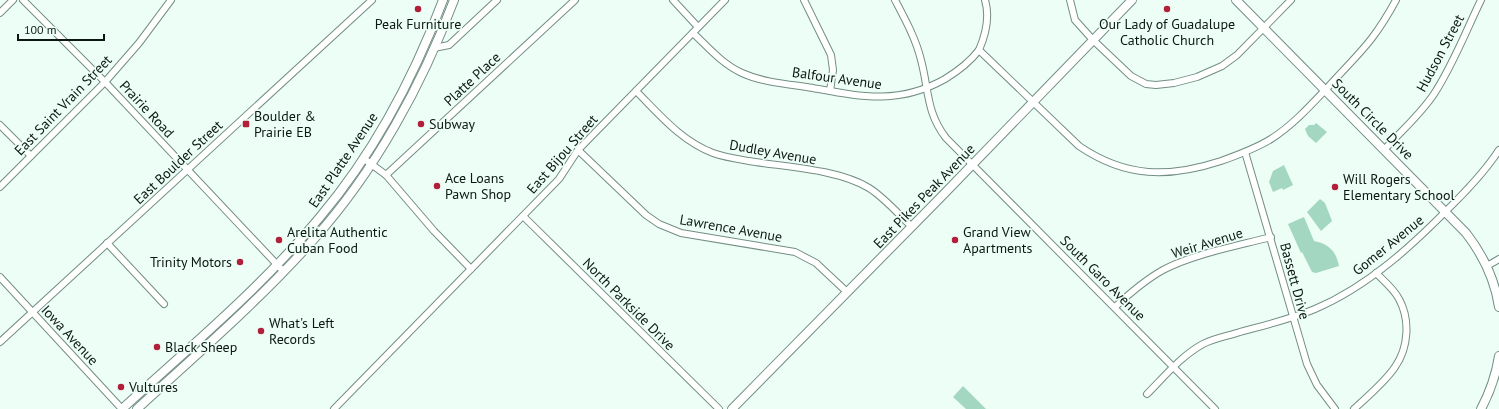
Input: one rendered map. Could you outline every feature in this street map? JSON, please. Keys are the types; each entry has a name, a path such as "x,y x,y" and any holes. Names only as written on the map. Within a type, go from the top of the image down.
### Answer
{"main road":[{"name":"East Platte Avenue","path":"122,409 277,265 320,217 363,158 384,125 416,62 443,0"},
{"name":"East Platte Avenue","path":"137,409 284,272 315,239 332,218 371,164 412,95 454,0"},
{"name":"East Pikes Peak Avenue","path":"732,409 912,227 1132,0"},
{"name":"South Circle Drive","path":"1236,0 1446,211 1474,242 1487,266 1496,292 1499,307"},
{"path":"434,48 433,38 437,28 435,21"},
{"path":"412,95 414,81 420,68 416,62"},
{"path":"1480,409 1494,379 1499,356"}],"street":[{"path":"0,13 13,0"},
{"name":"Prairie Road","path":"24,0 105,82 284,272"},
{"name":"East Saint Vrain Street","path":"0,187 105,82 139,43 172,0"},
{"name":"East Boulder Street","path":"0,342 372,0"},
{"path":"434,48 449,45 497,0"},
{"name":"Platte Place","path":"386,175 575,0"},
{"path":"673,0 698,27"},
{"name":"East Bijou Street","path":"334,409 523,216 561,176 578,150 725,0"},
{"path":"804,0 831,55 833,70 830,91"},
{"name":"South Garo Avenue","path":"895,0 919,51 931,110 937,125 946,138 1215,409"},
{"path":"985,0 987,24 979,50 1079,146 1094,156 1111,164 1130,170 1152,173 1174,172 1204,166 1245,152 1270,139 1285,128 1325,90 1372,39 1396,0"},
{"path":"1070,0 1075,20 1093,40 1131,76 1146,84 1164,85 1197,77 1222,66 1237,55 1291,0"},
{"name":"Hudson Street","path":"1385,149 1413,120 1434,94 1481,0"},
{"name":"Balfour Avenue","path":"693,33 721,60 742,73 760,79 868,97 888,97 910,94 926,88 962,68 979,50"},
{"name":"Dudley Avenue","path":"636,91 678,132 699,147 731,158 844,177 862,184 874,192 912,227"},
{"path":"0,125 31,156"},
{"name":"Lawrence Avenue","path":"578,150 646,215 659,224 681,233 795,252 816,263 847,292"},
{"name":"Gomer Avenue","path":"1146,394 1194,350 1209,341 1293,318 1351,290 1376,273 1400,254 1446,211 1478,178 1499,150"},
{"name":"Bassett Drive","path":"1245,152 1271,237 1303,352 1311,374 1324,396 1335,409"},
{"path":"363,158 386,175 434,231 471,269"},
{"name":"North Parkside Drive","path":"523,216 719,409"},
{"name":"Weir Avenue","path":"1115,307 1140,285 1171,266 1191,258 1271,237"},
{"path":"107,243 164,304"},
{"path":"1487,266 1499,260"},
{"path":"1354,409 1395,368 1400,359 1406,340 1406,322 1402,306 1395,293 1376,273"},
{"name":"Iowa Avenue","path":"0,277 122,409"}],"green space":[{"path":"1316,123 1327,132 1316,143 1308,136 1305,129 1309,125 1314,125"},
{"path":"1284,165 1293,185 1283,190 1282,188 1273,192 1269,182 1273,171"},
{"path":"1320,199 1325,203 1332,221 1321,231 1307,212"},
{"path":"1304,217 1314,241 1328,246 1334,252 1339,266 1316,273 1312,272 1302,252 1301,253 1288,224"},
{"path":"963,386 986,409 966,409 953,397"}],"place":[{"name":"Peak Furniture","path":"418,9"},
{"name":"Our Lady of Guadalupe Catholic Church","path":"1167,9"},
{"name":"Boulder & Prairie EB","path":"246,124"},
{"name":"Subway","path":"421,124"},
{"name":"Ace Loans Pawn Shop","path":"437,186"},
{"name":"Will Rogers Elementary School","path":"1335,187"},
{"name":"Arelita Authentic Cuban Food","path":"279,240"},
{"name":"Grand View Apartments","path":"955,240"},
{"name":"Trinity Motors","path":"240,262"},
{"name":"What's Left Records","path":"261,331"},
{"name":"Black Sheep","path":"157,347"},
{"name":"Vultures","path":"121,387"}]}
